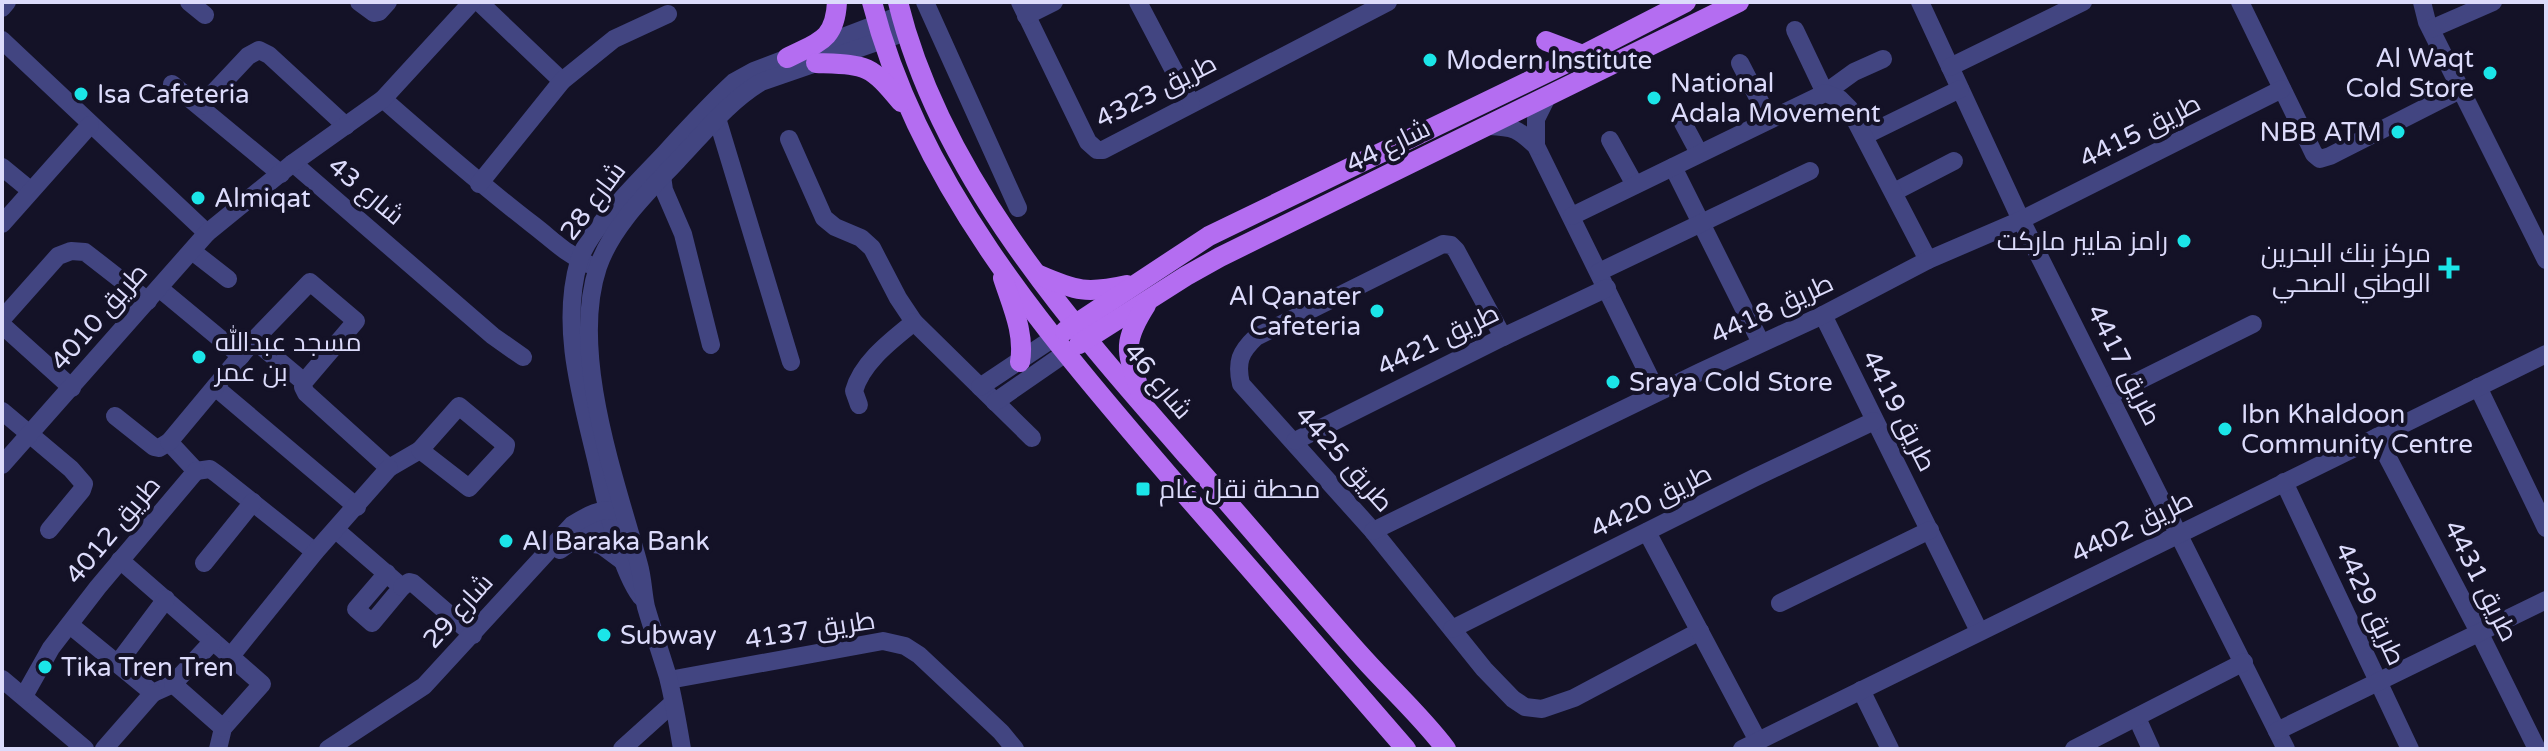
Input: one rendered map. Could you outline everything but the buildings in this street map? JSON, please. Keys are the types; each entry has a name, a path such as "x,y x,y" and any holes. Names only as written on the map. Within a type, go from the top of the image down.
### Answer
{"main road":[{"path":"787,58 830,32 835,23 837,2"},
{"name":"شارع 46","path":"872,2 913,118 951,191 1000,267 1116,414 1406,749"},
{"name":"شارع 44","path":"1061,345 1144,290 1209,236 1583,55 1654,10 1686,2"},
{"name":"شارع 44","path":"1144,290 1220,257 1739,2"},
{"name":"شارع 46","path":"902,16 936,106 972,178 1037,274 1146,409 1446,749"},
{"path":"1546,41 1583,55"},
{"path":"816,63 853,64 867,68 881,77 913,118"},
{"path":"1000,267 1019,324 1023,345 1020,362"},
{"path":"1037,274 1072,289 1144,290 1128,344 1132,368 1146,409"}],"street":[{"path":"2,8 7,2"},
{"path":"189,2 205,15"},
{"path":"359,2 371,13 379,12 388,2"},
{"path":"2,40 207,233 287,168 383,99 472,2"},
{"path":"479,2 562,81"},
{"path":"925,2 1018,208"},
{"path":"1023,9 1054,2"},
{"name":"طريق 4323","path":"1023,9 1088,142 1097,150 1109,149 1191,103 1388,2"},
{"name":"طريق 4417","path":"1920,2 2021,220 2286,749"},
{"path":"1950,67 2083,2"},
{"path":"2240,2 2314,154 2320,159 2462,89"},
{"path":"2412,2 2431,29 2546,260"},
{"path":"2422,2 2431,29"},
{"path":"2431,29 2493,2"},
{"path":"1141,3 1191,103"},
{"path":"479,184 562,81 614,39 668,14"},
{"name":"شارع 28","path":"682,749 669,680 645,603 629,578 624,562 618,514 591,379 592,257 609,242 662,176 744,92 761,82 816,63 881,33 902,16"},
{"path":"1795,30 1825,93 1840,99 1849,108 1928,260"},
{"name":"شارع 28","path":"645,603 645,589 595,454 572,339 573,297 619,202 734,82 787,58 881,33"},
{"path":"201,106 248,56 259,50 269,55 346,126"},
{"path":"1572,216 1825,93 1854,72 1883,59"},
{"path":"1740,63 1769,119"},
{"name":"شارع 43","path":"172,84 287,168 523,357"},
{"path":"1864,136 1960,89"},
{"name":"طريق 4415","path":"2021,220 2282,89"},
{"path":"1536,146 1536,119 1547,97"},
{"path":"383,99 479,184 542,231 592,257"},
{"path":"717,118 791,362"},
{"path":"1683,123 1699,153"},
{"path":"2,224 90,125"},
{"path":"1489,126 1520,130 1536,146 1657,392"},
{"path":"789,139 820,212 828,223 861,238 872,248 914,322 1032,438"},
{"path":"1610,140 1635,185"},
{"path":"1894,192 1954,161"},
{"path":"2,167 30,190"},
{"path":"1673,167 1761,343"},
{"name":"طريق 4421","path":"1295,441 1503,337 1701,222 1810,171"},
{"name":"شارع 28","path":"662,176 664,190 678,219 711,345"},
{"path":"633,211 652,206 678,219"},
{"name":"طريق 4418","path":"1373,531 1657,392 1823,315 1928,260 2021,220"},
{"name":"طريق 4010","path":"2,465 207,233"},
{"name":"طريق 4425","path":"1503,337 1456,250 1451,245 1443,244 1256,337 1242,350 1237,367 1241,384 1373,531 1484,669 1525,707 1542,709 1574,698 1700,631"},
{"path":"72,388 2,322 58,256 71,251 85,252 241,356"},
{"path":"192,251 228,279"},
{"name":"طريق 4012","path":"115,416 154,447 159,448 169,442 254,340 310,282 356,321 304,382"},
{"name":"طريق 4419","path":"1823,315 1979,631"},
{"path":"859,405 854,391 863,373 885,347 914,322"},
{"path":"2110,395 2253,324"},
{"path":"254,340 304,382 306,393 389,468"},
{"path":"980,387 1020,362 1061,345"},
{"path":"995,402 1061,345"},
{"name":"طريق 4402","path":"1750,745 2546,354"},
{"path":"215,387 357,507"},
{"path":"2478,387 2538,490 2546,528"},
{"path":"231,656 315,552 389,468 420,450 459,406 506,445 469,488 420,450"},
{"path":"2,411 84,484 49,530"},
{"name":"طريق 4420","path":"1452,629 1874,421"},
{"name":"طريق 4431","path":"2377,437 2537,749"},
{"name":"طريق 4012","path":"9,685 47,654 120,560 196,471 169,442"},
{"path":"595,454 592,494 572,533 601,545 624,562"},
{"path":"196,471 210,469 315,552"},
{"name":"طريق 4429","path":"2284,482 2410,749"},
{"path":"204,563 253,502"},
{"name":"شارع 29","path":"328,749 424,686 503,599 572,533 618,514"},
{"path":"336,530 402,587"},
{"path":"1780,603 1930,530"},
{"path":"1647,532 1700,631 1750,745"},
{"name":"شارع 29","path":"342,749 408,708 446,679 572,533"},
{"path":"120,560 262,684 221,743 173,684"},
{"path":"387,573 357,610 374,623 409,582 473,635"},
{"path":"118,663 166,599"},
{"path":"2277,731 2546,600"},
{"path":"70,625 153,693"},
{"path":"104,749 153,693 173,684 213,641"},
{"name":"طريق 4137","path":"669,680 883,641 905,646 919,655 1015,749"},
{"path":"2074,749 2244,662"},
{"path":"9,685 85,749"},
{"path":"1861,690 1890,749"},
{"path":"622,749 673,703"},
{"path":"2137,718 2151,749"}],"place":[{"name":"Modern Institute","path":"1430,60"},
{"name":"Al Waqt Cold Store","path":"2490,73"},
{"name":"Isa Cafeteria","path":"81,94"},
{"name":"National Adala Movement","path":"1654,98"},
{"name":"NBB ATM","path":"2398,132"},
{"name":"Almiqat","path":"198,198"},
{"name":"رامز هايبر ماركت","path":"2184,241"},
{"name":"مركز بنك البحرين الوطني الصحي","path":"2449,268"},
{"name":"Al Qanater Cafeteria","path":"1377,311"},
{"name":"مسجد عبدالله بن عمر","path":"199,357"},
{"name":"Sraya Cold Store","path":"1613,382"},
{"name":"Ibn Khaldoon Community Centre","path":"2225,429"},
{"name":"محطة نقل عام","path":"1143,489"},
{"name":"Al Baraka Bank","path":"506,541"},
{"name":"Subway","path":"604,635"},
{"name":"Tika Tren Tren","path":"45,667"}]}
